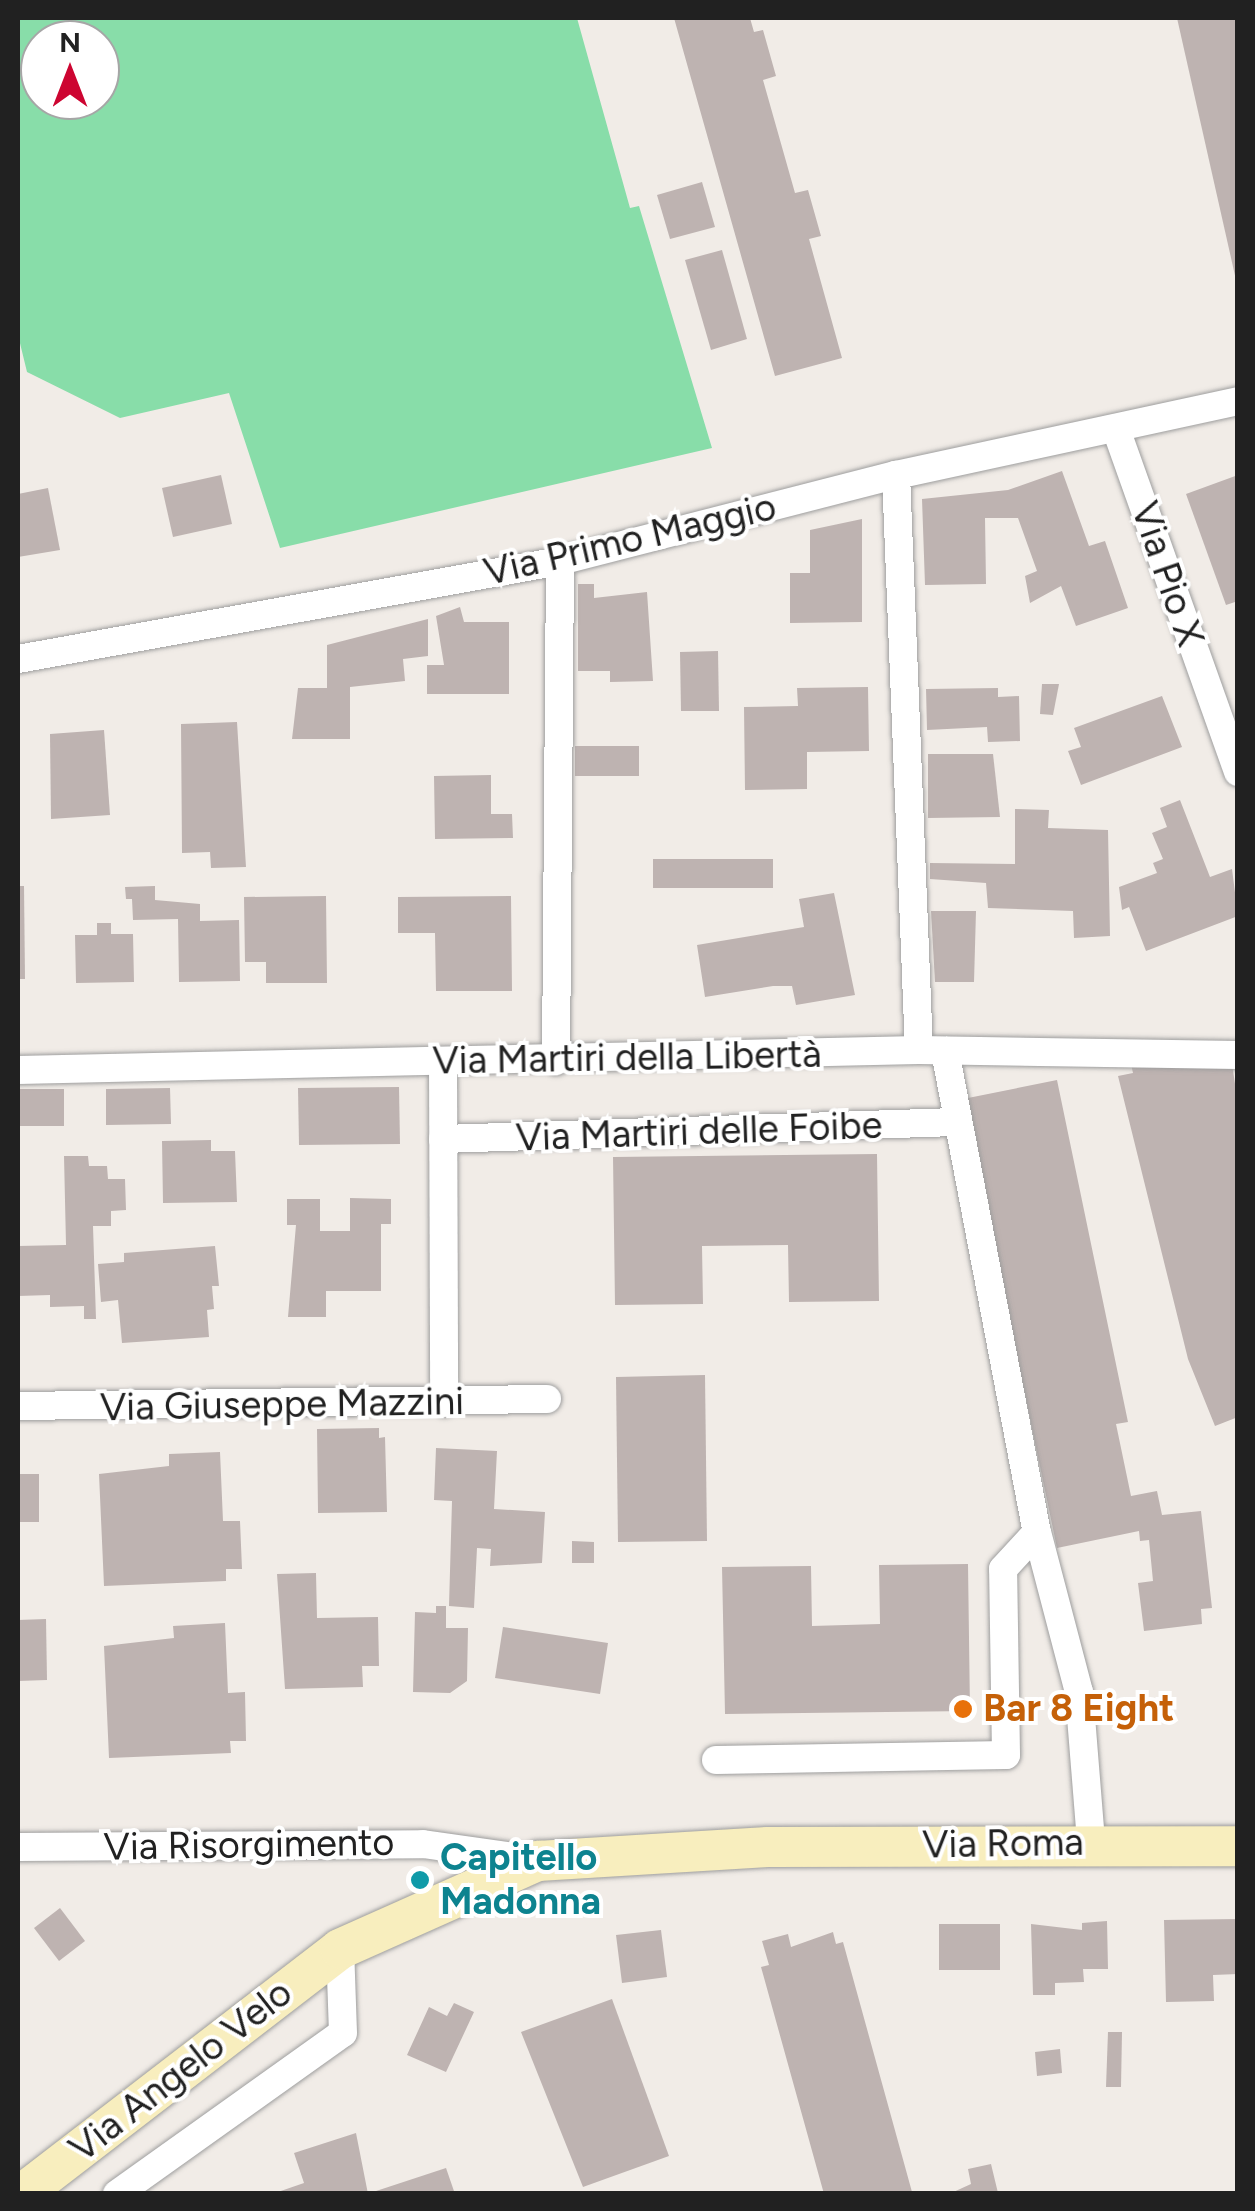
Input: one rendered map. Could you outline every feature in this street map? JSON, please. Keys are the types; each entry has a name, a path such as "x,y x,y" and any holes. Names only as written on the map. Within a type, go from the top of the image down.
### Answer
{"main road":[{"name":"Via Roma","path":"768,1847 1090,1842 1238,1846"},
{"name":"Via Angelo Velo","path":"22,2194 340,1949 538,1861 768,1847"}],"street":[{"name":"Via Primo Maggio","path":"18,659 560,560 896,474 1117,432 1238,402"},
{"name":"Via Pio X","path":"1117,432 1238,772"},
{"path":"896,474 932,1050 955,1122 1037,1532 1080,1692 1090,1842"},
{"path":"556,1061 560,560"},
{"name":"Via Martiri della Libertà","path":"18,1070 932,1050 1238,1055"},
{"path":"443,1062 444,1403"},
{"name":"Via Martiri delle Foibe","path":"443,1138 955,1122"},
{"name":"Via Giuseppe Mazzini","path":"18,1406 547,1399"},
{"path":"716,1760 1006,1755 1002,1569 1037,1532"},
{"name":"Via Risorgimento","path":"18,1847 423,1844 538,1861"},
{"name":"Via Angelo Velo","path":"117,2194 343,2033 340,1949"}],"green space":[{"path":"18,18 577,18 630,208 639,206 712,448 280,548 229,393 120,418 27,372 18,335"}],"building":[{"path":"674,18 750,18 754,32 763,30 776,76 763,80 795,193 808,190 821,236 809,239 842,358 775,376"},
{"path":"1177,18 1238,18 1236,280"},
{"path":"702,182 715,227 670,239 657,195"},
{"path":"722,250 747,339 711,350 685,260"},
{"path":"1062,471 1089,546 1105,541 1128,608 1076,626 1061,586 1030,603 1025,576 1037,571 1018,518 985,518 986,584 925,585 922,499 1008,490"},
{"path":"221,475 232,524 173,537 162,488"},
{"path":"1238,475 1238,601 1226,605 1186,494"},
{"path":"48,488 60,550 18,557 18,494"},
{"path":"862,519 862,622 790,623 790,573 810,573 810,530"},
{"path":"578,584 594,584 594,598 647,592 653,681 610,682 610,671 578,671"},
{"path":"460,607 464,622 509,622 509,694 427,694 427,665 444,665 436,616"},
{"path":"428,619 428,656 403,659 405,681 350,687 350,739 292,739 298,688 327,688 327,645"},
{"path":"718,651 719,711 681,711 680,652"},
{"path":"1042,684 1059,684 1053,715 1040,714"},
{"path":"868,687 869,751 807,752 807,789 745,790 744,707 798,706 797,688"},
{"path":"998,688 998,697 1019,696 1020,741 988,742 987,727 927,730 926,689"},
{"path":"1162,696 1182,747 1081,785 1068,751 1081,747 1074,728"},
{"path":"237,722 246,867 211,868 210,852 182,853 181,724"},
{"path":"104,730 110,815 51,819 50,734"},
{"path":"575,746 639,746 639,776 575,776"},
{"path":"928,754 993,754 1000,817 928,818"},
{"path":"491,775 491,814 512,814 513,838 435,839 434,776"},
{"path":"1180,800 1210,877 1232,869 1238,916 1146,951 1129,907 1122,910 1119,887 1157,873 1153,863 1163,859 1152,833 1167,827 1160,808"},
{"path":"1015,809 1049,810 1048,828 1108,830 1110,936 1074,938 1073,911 988,908 986,883 930,879 930,863 1015,864"},
{"path":"653,859 773,859 773,888 653,888"},
{"path":"18,886 24,886 25,979 18,979"},
{"path":"155,886 155,900 200,904 200,921 239,920 240,981 179,982 178,919 133,920 132,899 126,899 125,887"},
{"path":"834,893 855,995 796,1005 792,986 773,986 705,997 697,945 804,927 799,899"},
{"path":"326,896 327,983 266,983 266,962 245,962 244,897"},
{"path":"511,896 512,991 436,991 435,933 398,933 398,897"},
{"path":"931,911 976,911 974,982 935,982"},
{"path":"97,923 111,923 111,934 133,934 134,982 76,983 75,935 97,935"},
{"path":"1231,1057 1238,1104 1238,1417 1215,1426 1188,1359 1118,1076 1133,1073 1130,1060"},
{"path":"1057,1080 1128,1422 1116,1424 1131,1496 1157,1491 1162,1515 1201,1511 1212,1608 1201,1609 1202,1624 1144,1631 1138,1583 1153,1581 1149,1540 1140,1541 1139,1531 1057,1548 963,1099"},
{"path":"399,1087 400,1144 299,1145 298,1088"},
{"path":"170,1088 171,1124 106,1125 106,1089"},
{"path":"18,1089 64,1089 64,1126 18,1126"},
{"path":"211,1140 211,1151 235,1151 237,1202 163,1203 162,1141"},
{"path":"877,1154 879,1301 789,1302 788,1245 702,1246 703,1304 615,1305 613,1157"},
{"path":"64,1156 88,1156 89,1166 107,1166 108,1179 125,1179 126,1210 111,1211 111,1226 93,1226 96,1319 84,1319 84,1306 50,1307 50,1295 18,1296 18,1246 66,1245"},
{"path":"350,1198 391,1199 391,1224 381,1224 381,1291 326,1291 326,1317 288,1317 296,1225 287,1225 287,1199 320,1199 320,1231 350,1231"},
{"path":"215,1246 219,1286 212,1286 214,1309 207,1310 209,1337 122,1343 118,1300 101,1302 98,1264 124,1262 124,1253"},
{"path":"705,1375 707,1541 618,1542 616,1377"},
{"path":"379,1428 379,1438 385,1437 387,1512 318,1513 317,1429"},
{"path":"436,1448 497,1451 494,1509 545,1512 542,1563 490,1566 491,1549 477,1548 474,1608 449,1606 452,1501 434,1500"},
{"path":"220,1452 223,1521 240,1521 242,1569 226,1569 226,1581 104,1586 99,1474 169,1466 169,1454"},
{"path":"18,1474 39,1474 39,1522 18,1522"},
{"path":"572,1541 594,1542 594,1563 572,1563"},
{"path":"968,1564 970,1711 725,1714 722,1567 811,1566 812,1626 880,1624 879,1565"},
{"path":"316,1573 317,1618 378,1617 379,1666 362,1666 363,1687 285,1689 277,1574"},
{"path":"436,1606 446,1606 446,1628 468,1628 467,1681 450,1693 413,1692 415,1612 436,1613"},
{"path":"46,1619 47,1680 18,1681 18,1620"},
{"path":"225,1623 228,1693 245,1692 246,1741 230,1741 231,1753 109,1758 104,1646 174,1638 173,1626"},
{"path":"503,1627 608,1643 600,1694 495,1678"},
{"path":"60,1908 85,1941 59,1961 34,1928"},
{"path":"1238,1919 1238,1974 1213,1975 1214,2001 1166,2002 1164,1920"},
{"path":"1107,1921 1108,1969 1083,1969 1084,1982 1055,1983 1055,1995 1033,1995 1031,1924 1082,1930 1082,1923"},
{"path":"939,1924 1000,1924 1000,1970 939,1970"},
{"path":"661,1930 667,1977 622,1983 616,1935"},
{"path":"833,1932 836,1944 843,1942 912,2192 824,2194 761,1967 769,1965 762,1941 788,1934 791,1947"},
{"path":"612,1999 669,2156 583,2187 521,2032"},
{"path":"454,2003 474,2012 446,2072 407,2055 429,2007 447,2016"},
{"path":"1108,2032 1122,2032 1121,2087 1106,2087"},
{"path":"1060,2049 1062,2073 1037,2076 1035,2052"},
{"path":"356,2133 368,2194 272,2194 304,2183 294,2153"},
{"path":"991,2164 998,2193 949,2194 971,2184 968,2169"},
{"path":"446,2168 455,2194 370,2194 370,2193"}],"place":[{"name":"Bar 8 Eight","path":"963,1709"},
{"name":"Capitello Madonna","path":"420,1880"}]}
